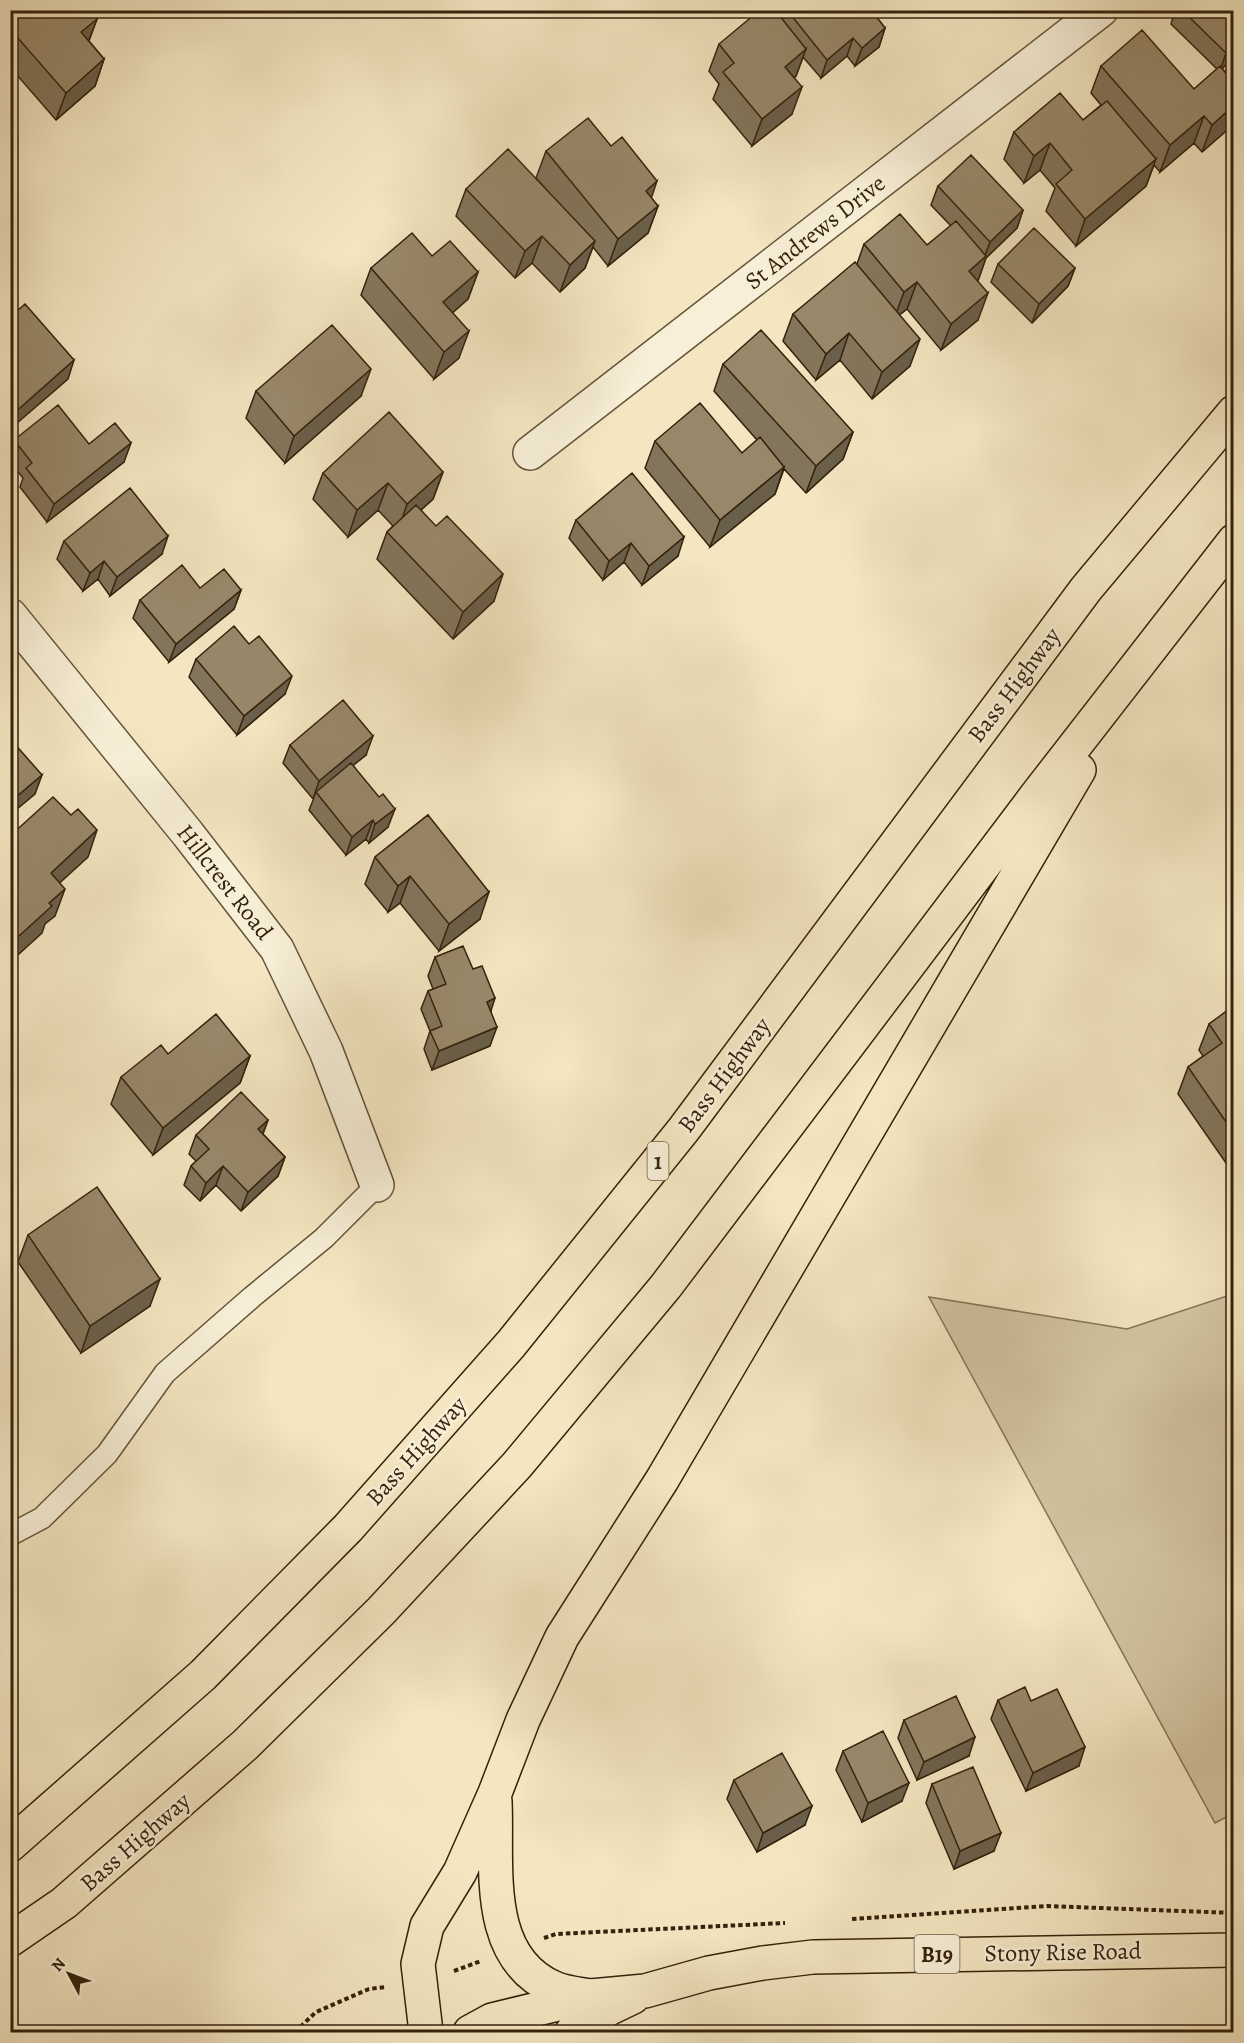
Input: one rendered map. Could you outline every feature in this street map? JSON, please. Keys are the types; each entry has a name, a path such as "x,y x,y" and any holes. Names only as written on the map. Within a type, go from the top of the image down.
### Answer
{"main road":[{"name":"Bass Highway","path":"10,1845 211,1667 348,1528 511,1344 684,1129 1086,589 1233,412"},
{"name":"Bass Highway","path":"10,1940 64,1903 245,1745 381,1611 518,1465 666,1286 1039,792 1233,542"},
{"path":"426,2032 418,1964 427,1926 460,1872 495,1794 523,1720 562,1637 662,1480 1074,776 1233,542"},
{"path":"495,1794 497,1908 507,1943 530,1972 554,1988 591,1996"},
{"name":"Stony Rise Road","path":"573,2032 610,2008 645,1991 709,1973 763,1963 813,1957 1233,1950"},
{"name":"Stony Rise Road","path":"470,2032 492,2020 591,1996 645,1991"}],"street":[{"name":"St Andrews Drive","path":"530,453 1101,10"},
{"name":"Hillcrest Road","path":"10,615 188,834 277,949 326,1051 377,1185"}],"lane":[{"path":"10,1535 42,1518 107,1454 165,1373 324,1238 377,1185"}],"path":[{"path":"295,2032 316,2012 369,1989 421,1984"}],"shaded area":[{"path":"1233,1294 1234,1813 1215,1823 929,1297 1127,1329"}],"building":[{"path":"10,10 90,10 97,19 81,32 104,59 66,93 10,29"},
{"path":"760,10 775,10 806,49 785,67 802,87 762,119 723,72 734,63 719,44"},
{"path":"787,10 871,10 885,28 862,48 853,38 827,60"},
{"path":"1182,10 1233,10 1233,45 1226,53"},
{"path":"1142,30 1194,89 1220,66 1233,82 1233,106 1212,125 1204,116 1170,145 1101,66"},
{"path":"1233,59 1233,71 1228,65"},
{"path":"1060,93 1083,120 1107,101 1156,159 1085,219 1056,184 1072,170 1050,143 1034,156 1014,132"},
{"path":"588,118 611,146 622,137 657,181 646,191 658,206 618,239 546,151"},
{"path":"508,149 595,241 570,265 542,236 525,251 466,189"},
{"path":"971,155 1023,210 990,242 938,186"},
{"path":"900,214 927,245 956,221 986,256 969,271 988,293 951,324 917,282 904,292 864,244"},
{"path":"1034,228 1075,268 1039,304 998,264"},
{"path":"412,233 432,256 450,241 478,272 443,302 469,331 444,352 371,268"},
{"path":"855,262 920,339 882,372 849,333 826,354 793,314"},
{"path":"25,304 74,360 13,414 10,411 10,317"},
{"path":"332,325 371,369 294,436 256,391"},
{"path":"761,330 853,432 816,466 723,364"},
{"path":"700,403 742,453 760,437 784,467 720,520 655,441"},
{"path":"58,405 89,444 115,423 131,443 54,504 26,468 32,463 14,440"},
{"path":"389,412 443,472 407,504 388,483 357,510 323,473"},
{"path":"632,473 684,537 649,566 631,543 609,561 576,520"},
{"path":"130,488 168,536 117,577 104,561 90,573 64,541"},
{"path":"416,505 436,526 447,516 503,574 463,612 387,532"},
{"path":"182,565 200,588 224,569 241,590 176,644 140,600"},
{"path":"234,626 249,644 259,636 292,676 244,716 196,659"},
{"path":"343,700 373,736 319,781 290,745"},
{"path":"13,742 42,775 10,802 10,744"},
{"path":"351,763 379,797 383,794 395,809 375,824 373,820 352,837 316,792"},
{"path":"53,797 71,815 78,809 97,830 51,873 65,889 49,903 52,906 10,944 10,836"},
{"path":"428,815 489,892 449,924 410,876 398,886 375,857"},
{"path":"463,946 473,969 482,966 495,998 487,1002 497,1027 439,1051 430,1031 442,1026 428,991 446,984 435,957"},
{"path":"1232,1007 1233,1132 1188,1067 1222,1043 1209,1024"},
{"path":"216,1014 250,1056 163,1128 121,1077 161,1045 168,1054"},
{"path":"241,1092 268,1120 258,1129 285,1157 248,1192 223,1166 206,1183 191,1166 209,1149 196,1135"},
{"path":"97,1187 160,1279 90,1326 28,1235"},
{"path":"1025,1687 1031,1701 1057,1689 1085,1747 1033,1773 998,1700"},
{"path":"956,1696 975,1737 924,1762 904,1720"},
{"path":"883,1731 909,1783 868,1803 843,1751"},
{"path":"782,1753 812,1806 763,1833 734,1780"},
{"path":"973,1767 1001,1833 960,1851 932,1784"}]}
